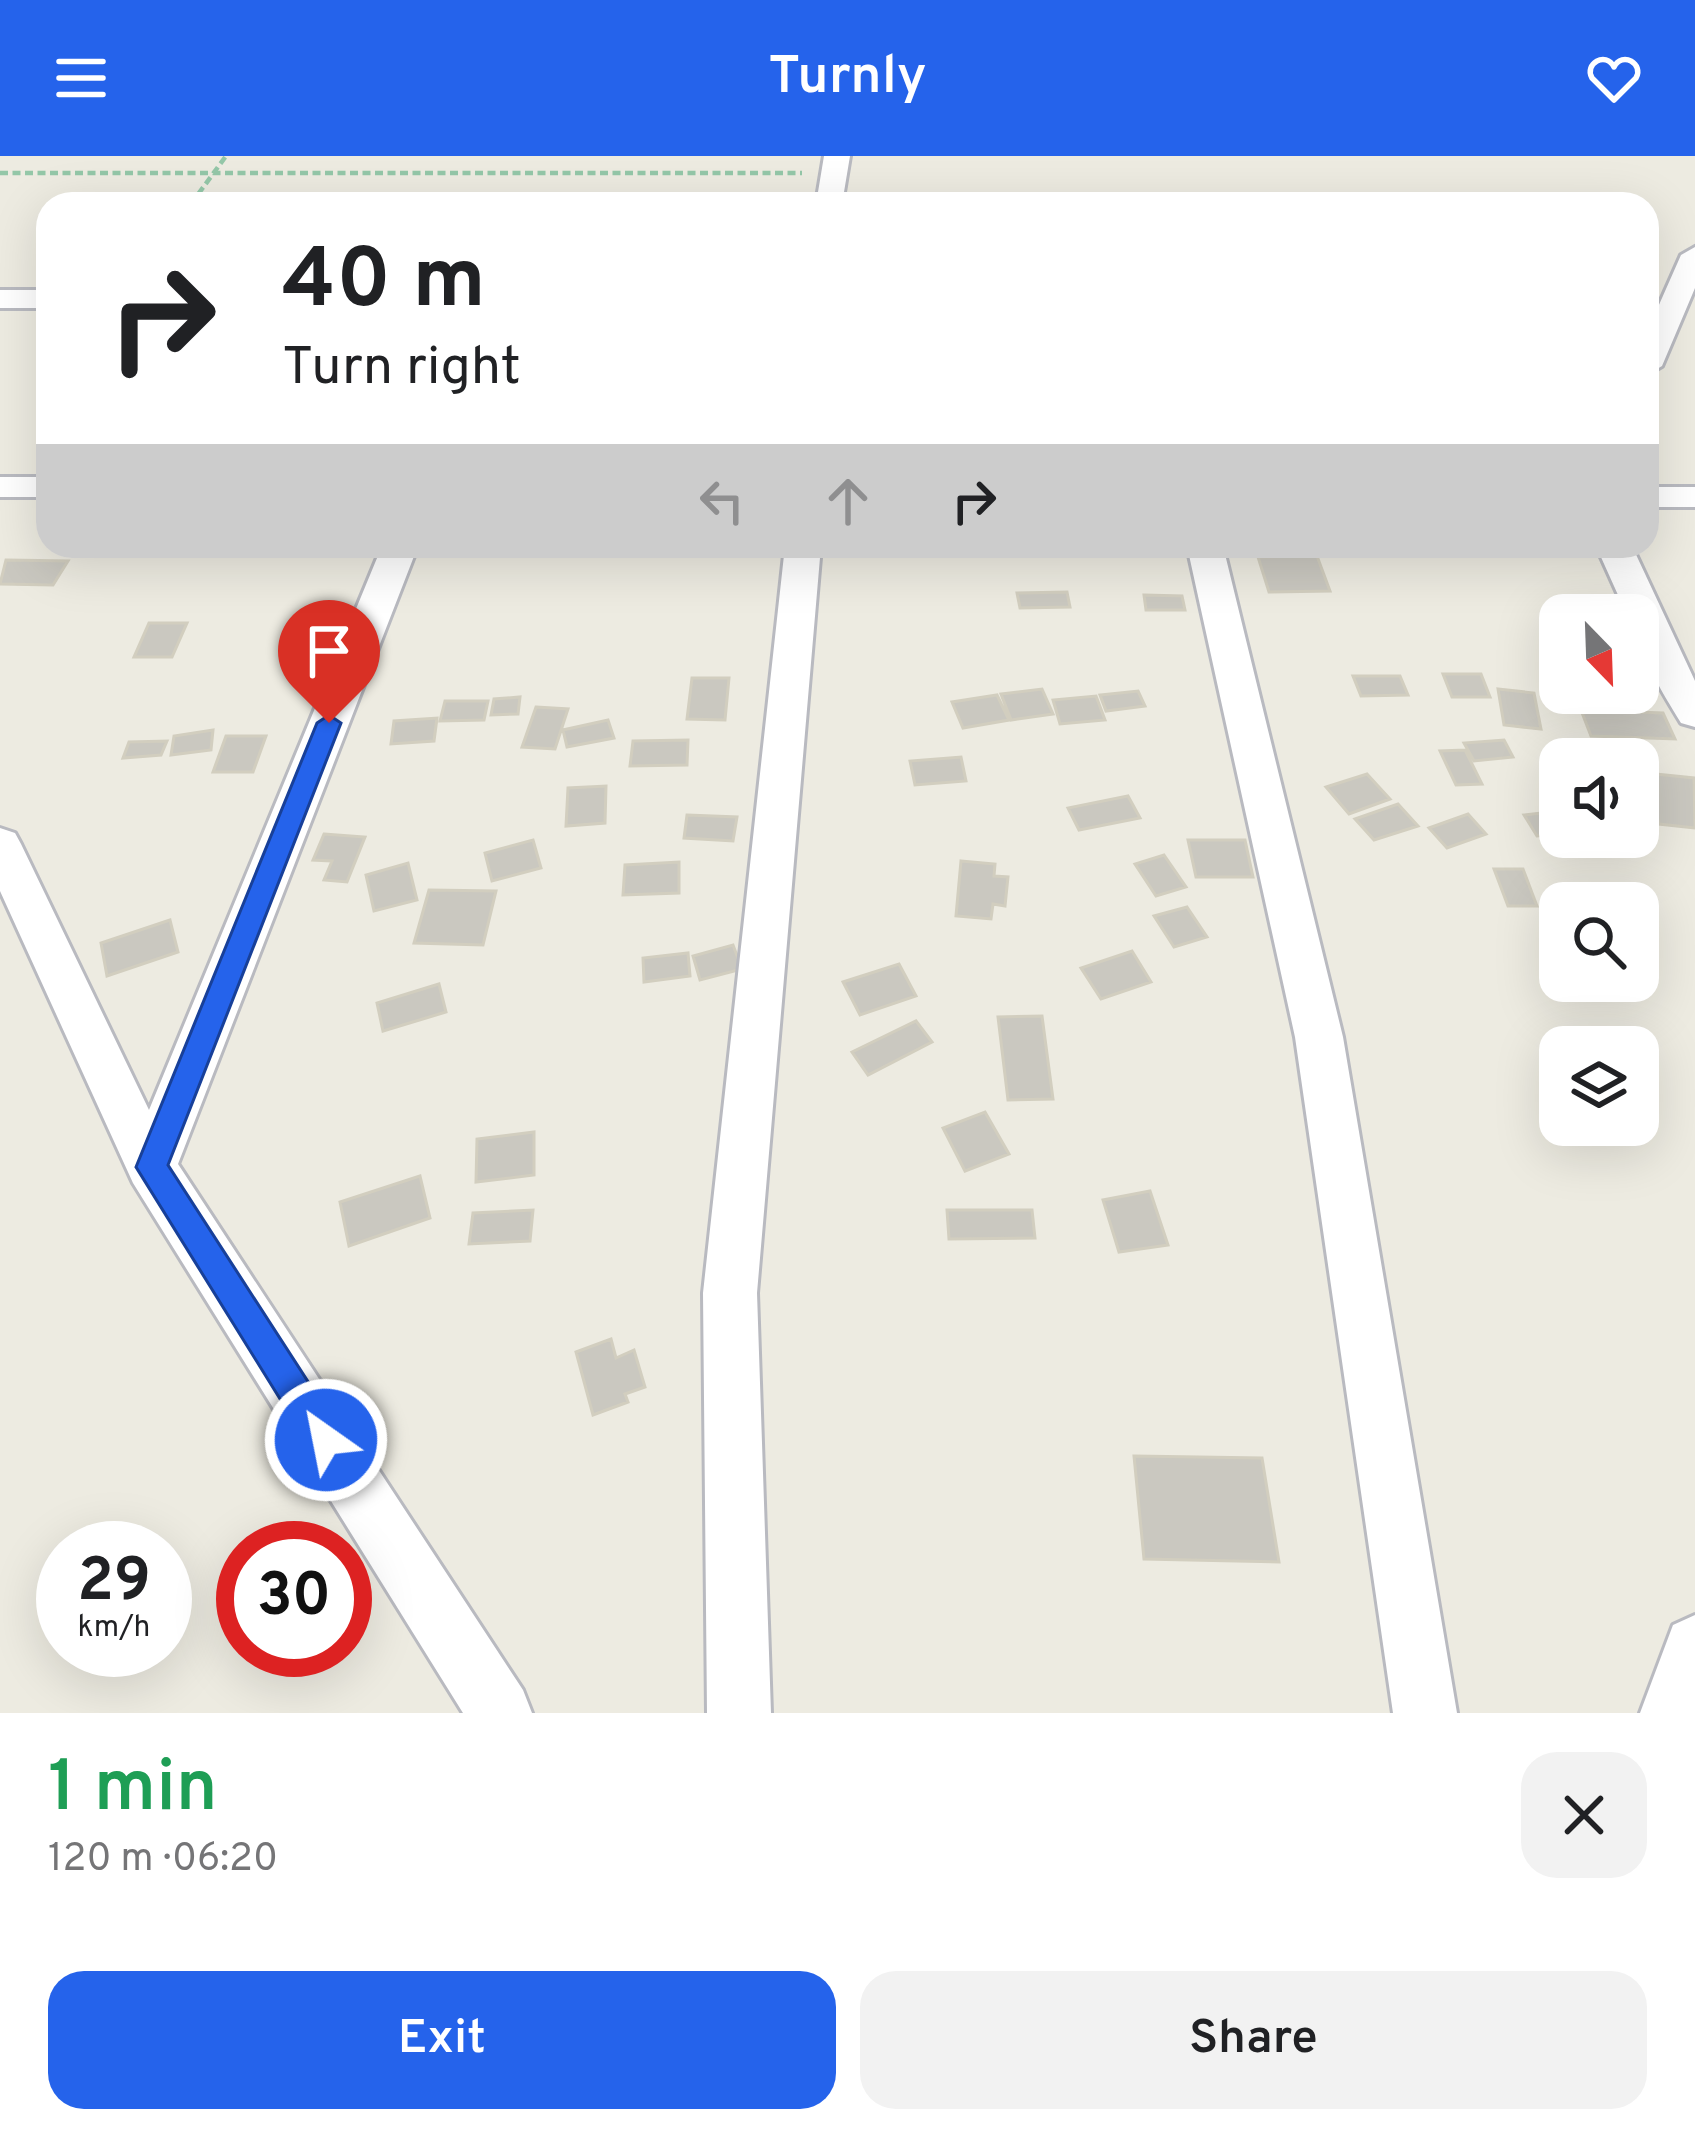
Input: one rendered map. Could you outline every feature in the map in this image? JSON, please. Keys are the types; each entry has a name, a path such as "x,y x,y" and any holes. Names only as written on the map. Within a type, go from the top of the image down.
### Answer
{"street":[{"path":"1659,332 1685,257"},
{"path":"0,299 36,299"},
{"path":"0,487 36,487"},
{"path":"1659,497 1695,497"},
{"path":"152,1167 395,558"},
{"path":"739,1713 730,1293 802,558"},
{"path":"1208,558 1318,1037 1425,1713"},
{"path":"1619,558 1672,675 1695,712"},
{"path":"0,844 152,1167 500,1713"},
{"path":"1672,1713 1695,1647"}],"path":[{"path":"201,192 226,156"},
{"path":"0,173 836,165"}],"building":[{"path":"1258,558 1318,558 1330,591 1269,592"},
{"path":"6,560 68,561 53,585 0,584"},
{"path":"1067,592 1070,607 1020,608 1017,593"},
{"path":"1144,595 1182,596 1185,610 1146,610"},
{"path":"149,623 187,623 172,657 134,657"},
{"path":"1443,674 1481,674 1490,697 1452,697"},
{"path":"1353,676 1400,676 1408,695 1361,696"},
{"path":"692,678 729,678 725,720 687,719"},
{"path":"1042,689 1053,714 1011,720 1001,694"},
{"path":"1498,689 1534,693 1541,729 1504,725"},
{"path":"1138,691 1145,706 1106,711 1100,695"},
{"path":"997,695 1009,720 963,728 952,702"},
{"path":"1096,696 1105,720 1060,724 1053,700"},
{"path":"520,697 518,714 491,715 494,699"},
{"path":"445,701 488,701 484,720 440,721"},
{"path":"536,707 568,709 555,749 522,747"},
{"path":"1659,713 1675,739 1659,738 1591,736 1583,714"},
{"path":"437,718 434,741 391,744 394,721"},
{"path":"608,720 614,738 567,747 563,730"},
{"path":"213,730 211,750 171,755 174,736"},
{"path":"226,736 266,736 253,772 213,772"},
{"path":"688,740 687,765 630,766 633,741"},
{"path":"1504,740 1513,757 1474,761 1464,743"},
{"path":"167,741 161,755 123,758 129,742"},
{"path":"1465,750 1482,784 1456,785 1440,751"},
{"path":"961,757 966,781 915,785 910,761"},
{"path":"1367,774 1390,799 1349,814 1326,787"},
{"path":"1659,774 1694,778 1695,828 1659,824"},
{"path":"606,786 605,823 566,826 568,788"},
{"path":"1128,796 1140,818 1079,830 1068,808"},
{"path":"1398,804 1418,826 1374,840 1355,819"},
{"path":"1539,813 1539,836 1537,836 1524,815"},
{"path":"1468,814 1486,834 1447,848 1429,828"},
{"path":"687,815 737,817 733,841 684,838"},
{"path":"324,834 365,837 347,882 324,880 332,861 313,860"},
{"path":"533,840 541,868 492,881 485,853"},
{"path":"1188,840 1245,840 1253,877 1196,877"},
{"path":"1164,855 1186,887 1156,896 1135,864"},
{"path":"961,861 995,864 994,876 1008,877 1005,906 993,904 991,919 956,916"},
{"path":"679,862 679,893 623,895 625,865"},
{"path":"408,863 417,900 374,911 366,875"},
{"path":"1494,869 1523,869 1537,906 1508,906"},
{"path":"429,890 496,891 483,945 414,943"},
{"path":"1187,907 1207,937 1174,947 1154,916"},
{"path":"170,920 178,952 107,976 101,943"},
{"path":"733,945 742,969 700,980 693,956"},
{"path":"1132,951 1151,982 1101,999 1081,968"},
{"path":"688,953 690,976 644,982 643,958"},
{"path":"899,964 916,996 860,1015 843,982"},
{"path":"439,984 446,1012 383,1031 377,1003"},
{"path":"1042,1016 1053,1099 1008,1100 998,1017"},
{"path":"916,1021 932,1042 868,1075 852,1052"},
{"path":"985,1112 1009,1154 965,1171 943,1128"},
{"path":"534,1132 534,1175 476,1182 477,1139"},
{"path":"420,1176 430,1218 349,1246 340,1202"},
{"path":"1150,1191 1168,1245 1119,1252 1103,1200"},
{"path":"533,1210 530,1241 469,1244 473,1213"},
{"path":"947,1210 1032,1210 1035,1238 949,1239"},
{"path":"611,1339 616,1358 634,1350 645,1387 625,1394 628,1402 593,1415 576,1352"},
{"path":"1134,1456 1262,1458 1279,1562 1144,1559"}],"route":[{"path":"326,1440 152,1167 329,723"}]}
